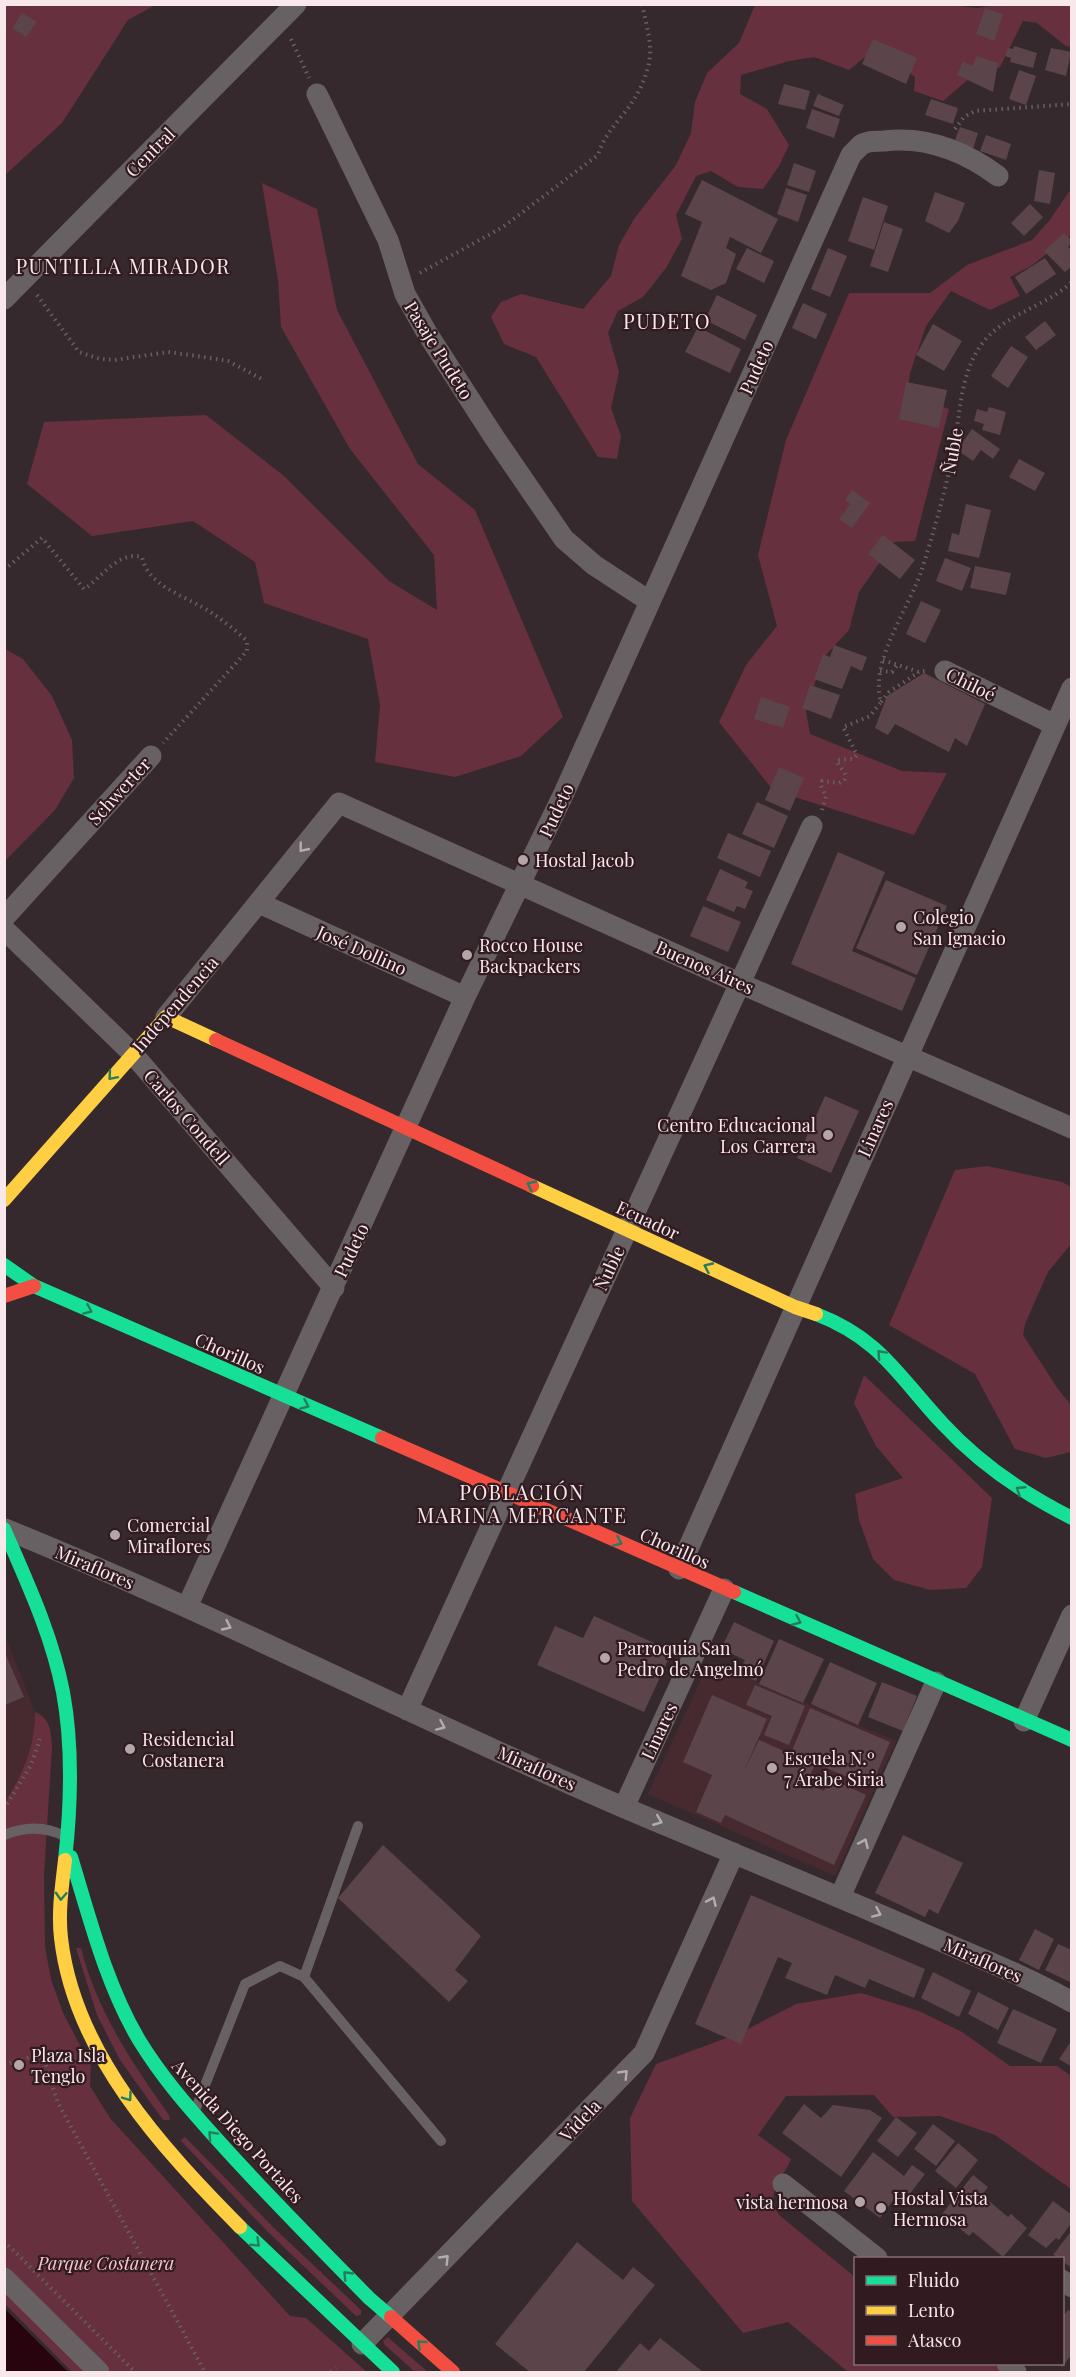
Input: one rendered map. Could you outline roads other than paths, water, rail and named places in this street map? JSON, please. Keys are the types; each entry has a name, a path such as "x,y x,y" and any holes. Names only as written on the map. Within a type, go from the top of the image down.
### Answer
{"street":[{"name":"Central","path":"4,299 289,12"},
{"name":"Pasaje Pudeto","path":"317,94 388,240 405,294 427,333 482,418 564,539 594,565 650,601"},
{"name":"Pudeto","path":"188,1607 465,997 521,884 851,155 862,144 890,140 927,141 969,157 998,176"},
{"name":"Chiloé","path":"945,671 1061,723"},
{"name":"Linares","path":"679,1569 907,1056 1061,723 1071,688"},
{"name":"Schwerter","path":"4,918 151,756"},
{"name":"Buenos Aires","path":"339,803 1071,1128"},
{"name":"Independencia","path":"4,1200 166,1017 339,803"},
{"name":"Ñuble","path":"407,1710 812,826"},
{"name":"José Dollino","path":"259,903 465,997"},
{"name":"Carlos Condell","path":"4,929 132,1053 334,1288"},
{"name":"Ecuador","path":"166,1017 795,1307 828,1318 856,1333 876,1348 944,1425 990,1467 1031,1497 1071,1518"},
{"name":"Chorillos","path":"4,1265 34,1286 1071,1740"},
{"path":"4,1296 34,1286"},
{"path":"5,1529 44,1625 61,1683 69,1748 67,1838 60,1900 61,1940 77,2001 108,2066 167,2141 251,2239 393,2373"},
{"name":"Miraflores","path":"5,1529 188,1607 407,1710 624,1807 1004,1968 1071,2001"},
{"name":"Linares","path":"624,1807 724,1589"},
{"path":"1024,1721 1071,1615"},
{"path":"840,1897 936,1682"},
{"name":"Avenida Diego Portales","path":"67,1838 96,1941 130,2022 153,2063 190,2118 369,2298 453,2373"},
{"name":"Videla","path":"362,2344 644,2053 734,1852"},
{"path":"783,2184 874,2257"},
{"path":"4,2278 99,2373"}],"lane":[{"path":"304,1977 358,1826"},
{"path":"4,1835 40,1829 67,1838"},
{"path":"190,2118 244,1984 280,1966 304,1977 441,2141"}],"place":[{"name":"Hostal Jacob","path":"523,860"},
{"name":"Colegio San Ignacio","path":"901,927"},
{"name":"Rocco House Backpackers","path":"467,955"},
{"name":"Centro Educacional Los Carrera","path":"828,1135"},
{"name":"Comercial Miraflores","path":"115,1535"},
{"name":"Parroquia San Pedro de Angelmó","path":"605,1658"},
{"name":"Residencial Costanera","path":"130,1749"},
{"name":"Escuela N.º 7 Árabe Siria","path":"772,1768"},
{"name":"Plaza Isla Tenglo","path":"19,2065"},
{"name":"vista hermosa","path":"860,2202"},
{"name":"Hostal Vista Hermosa","path":"881,2208"}],"district":[{"name":"PUNTILLA MIRADOR","path":"123,265"},
{"name":"PUDETO","path":"667,320"},
{"name":"POBLACIÓN MARINA MERCANTE","path":"522,1502"}],"park label":[{"name":"Parque Costanera","path":"106,2263"}]}
